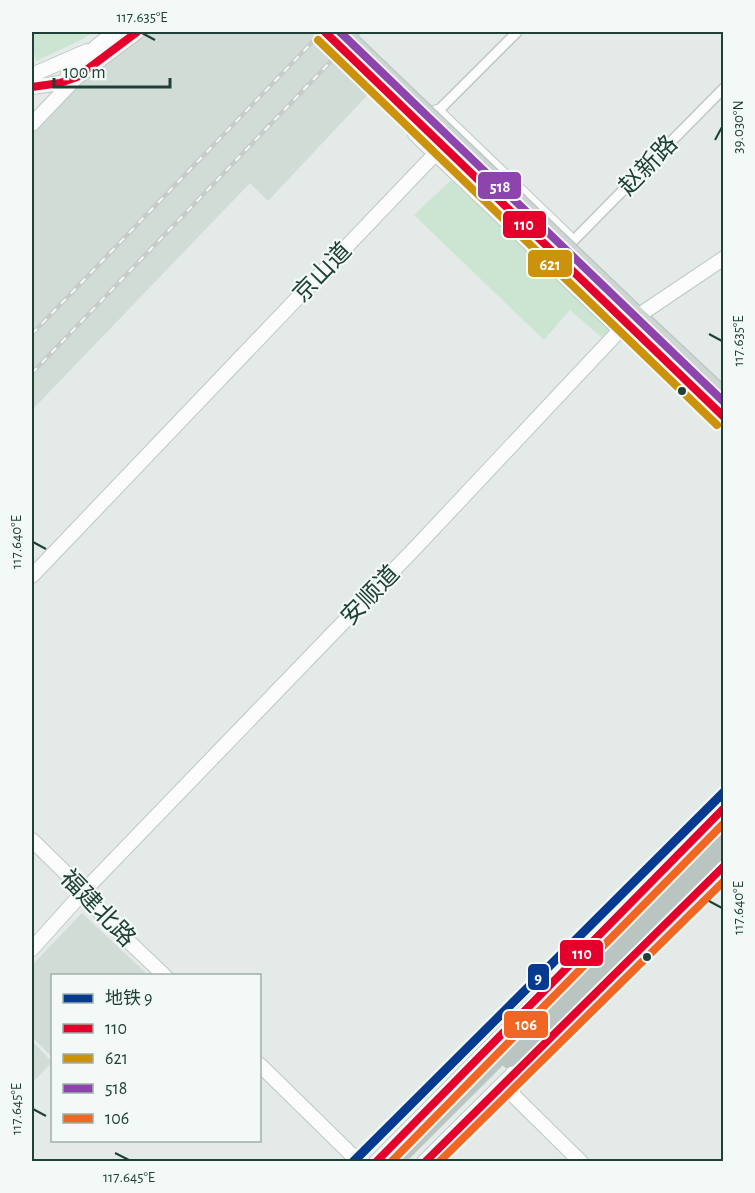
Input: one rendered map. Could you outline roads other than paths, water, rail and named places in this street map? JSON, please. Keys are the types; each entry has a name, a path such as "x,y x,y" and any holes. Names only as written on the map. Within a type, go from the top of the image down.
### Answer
{"highway":[{"path":"408,1161 630,931 723,825"},
{"path":"545,991 630,931 723,847"},
{"path":"575,1012 630,931"},
{"path":"392,1161 582,980"}],"main road":[{"path":"325,32 629,317 723,396"},
{"path":"342,32 629,317 723,417"}],"street":[{"path":"32,114 97,46 115,32"},
{"path":"32,124 77,77 137,32"},
{"path":"517,32 415,134 435,154 629,317"},
{"path":"32,75 97,46"},
{"path":"32,87 60,83 77,77"},
{"name":"赵新路","path":"572,242 723,88"},
{"path":"437,112 572,242 629,317"},
{"name":"京山道","path":"32,576 435,154"},
{"name":"安顺道","path":"32,949 84,891 418,545 629,317 723,258"},
{"path":"376,1161 723,807"},
{"name":"福建北路","path":"32,840 84,891 104,918 164,974"},
{"path":"424,1161 723,867"},
{"path":"713,877 723,887"},
{"path":"261,1066 359,1161"},
{"path":"519,1067 511,1087 515,1097 581,1161"},
{"path":"480,1105 498,1098 510,1101 572,1161"}],"railway":[{"path":"32,334 322,32"},
{"path":"32,373 359,32"}],"metro line":[{"name":"9","path":"353,1162 724,792"}]}
